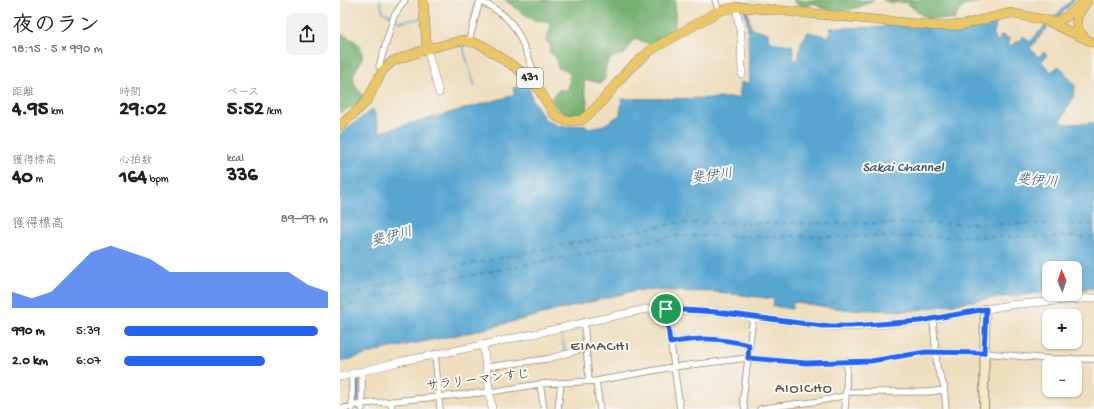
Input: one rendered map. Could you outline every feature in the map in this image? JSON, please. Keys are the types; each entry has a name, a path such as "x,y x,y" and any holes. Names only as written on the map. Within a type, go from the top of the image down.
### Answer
{"main road":[{"path":"423,0 427,49"},
{"path":"1049,22 1061,20 1086,0"},
{"path":"1090,0 1078,13 1076,20 1078,31 1090,41"},
{"name":"431","path":"340,126 366,102 383,70 396,60 456,41 469,41 482,45 516,67 535,83 555,115 566,121 573,122 582,120 597,108 640,59 651,50 719,11 741,5 938,26 961,25 1010,13 1049,22"},
{"path":"1066,17 1069,32"},
{"path":"1049,22 1090,41"},
{"path":"984,409 986,309"}],"street":[{"path":"383,70 379,66 394,16 405,0"},
{"path":"715,0 719,11"},
{"path":"469,41 480,1 500,12 516,26 531,65 535,83"},
{"path":"741,5 742,74"},
{"path":"427,49 439,93"},
{"path":"340,377 435,354 483,346 646,309 717,312 831,326 870,326 933,319 1029,302 1094,298"},
{"path":"666,309 680,409"},
{"path":"745,409 744,400 753,317"},
{"path":"933,319 937,352 937,367 944,390 946,409"},
{"path":"584,322 589,381"},
{"path":"670,343 693,338 712,338 749,345"},
{"path":"483,346 492,409"},
{"path":"486,367 541,360 587,348"},
{"name":"サラリーマンすじ","path":"340,409 391,402 490,392 540,384 596,381 673,367 748,358 806,363 871,361 937,352 984,353 1045,359 1094,359"},
{"path":"435,354 440,409"},
{"path":"845,409 848,361"},
{"path":"362,371 362,407"},
{"path":"352,374 352,407"},
{"path":"596,381 600,409"},
{"path":"558,409 561,383"},
{"path":"540,384 544,409"},
{"path":"760,409 782,405 815,403 846,393 927,392 944,390"},
{"path":"391,402 392,409"}],"green space":[{"path":"505,0 675,0 675,25 670,33 654,44 649,44 637,39 632,41 625,54 615,56 609,61 605,69 605,79 601,83 587,80 584,82 587,112 571,115 557,108 551,98 559,90 568,90 570,74 567,70 558,68 556,57 549,52 551,45 546,41 551,26 545,22 534,21"},
{"path":"793,0 874,0 860,7 836,11 829,10 814,3 805,7 799,6"},
{"path":"882,0 995,0 976,2 966,5 962,7 954,20 925,18 906,2 892,3"},
{"path":"340,33 355,41 361,49 362,60 353,77 356,88 363,96 361,101 340,113"}],"water":[{"path":"1072,0 1075,0 1057,18 1053,18"},
{"name":"Sakai Channel","path":"745,10 747,10 751,28 768,33 769,42 792,45 794,60 798,60 801,43 808,32 829,37 831,28 884,27 885,23 957,28 992,20 996,24 993,36 997,42 999,41 1001,35 1010,39 1007,44 1010,46 1019,41 1023,36 1030,42 1045,26 1048,27 1030,48 1038,57 1044,52 1047,56 1041,61 1051,72 1059,66 1075,86 1073,98 1060,122 1067,124 1094,123 1094,288 1082,289 1082,261 1042,261 1042,293 993,298 910,311 843,309 793,302 792,309 773,306 774,299 717,292 637,290 472,332 381,350 340,362 340,134 373,109 380,132 515,95 513,88 528,84 532,99 546,121 548,120 560,127 586,125 588,128 604,125 620,115 622,99 740,98 740,83 749,83 748,28"},
{"path":"356,380 359,380 359,409 356,409"}],"waterway":[{"path":"380,0 383,12 392,16"},
{"path":"471,20 476,0"},
{"path":"395,19 399,22 421,18"},
{"path":"464,44 464,51 475,86"},
{"path":"561,334 565,353"}],"ferry route":[{"path":"340,296 430,272 675,223 1094,224"},
{"path":"340,308 430,283 675,236 1094,237"}],"district":[{"name":"EIMACHI","path":"600,347"},
{"name":"AIOICHO","path":"804,389"}],"route":[{"path":"666,309 717,312 782,322 822,326 870,326 920,321 986,309 984,353 926,352 871,361 824,361 806,363 748,358 749,345 724,339 693,338 670,343 666,309"}],"water label":[{"name":"斐伊川","path":"712,177"},
{"name":"斐伊川","path":"1037,182"},
{"name":"斐伊川","path":"392,238"}]}
